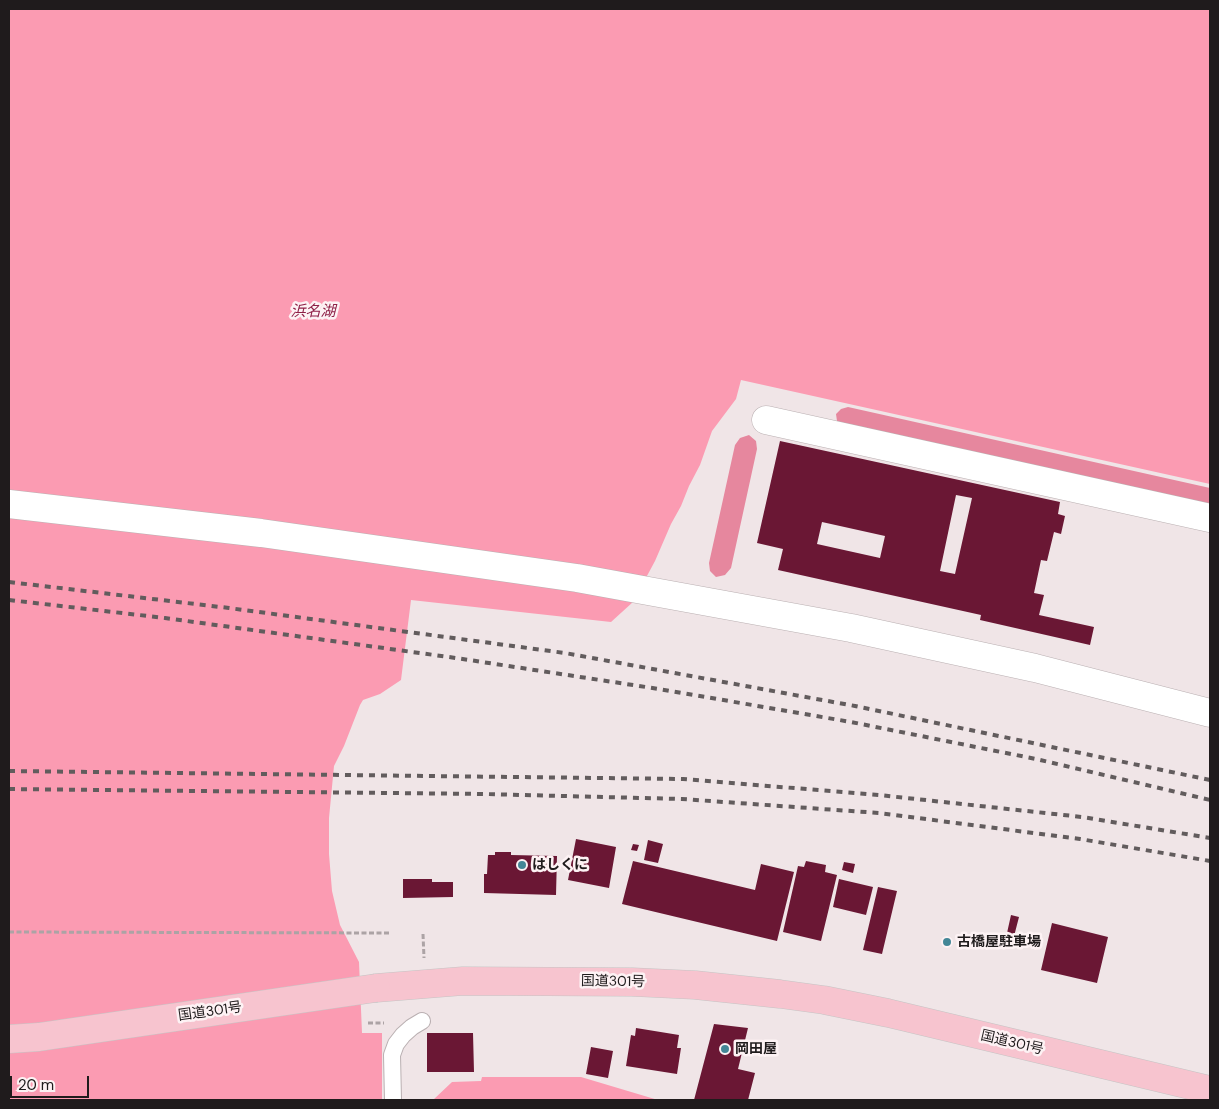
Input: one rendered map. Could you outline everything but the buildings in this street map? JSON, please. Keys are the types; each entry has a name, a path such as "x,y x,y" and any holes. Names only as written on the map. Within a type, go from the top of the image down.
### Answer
{"highway":[{"name":"国道301号","path":"9,1039 376,988 463,981 622,982 695,985 824,1000 888,1013 1210,1090"}],"street":[{"path":"766,420 1210,518"},
{"path":"9,504 261,533 577,578 798,617 1035,668 1210,713"}],"lane":[{"path":"393,1100 392,1055 396,1044 402,1034 422,1021"}],"path":[{"path":"9,932 390,933"},
{"path":"424,934 424,962"},
{"path":"368,1023 384,1023"}],"shaded area":[{"path":"848,407 1210,488 1210,508 843,427 837,421 836,414 841,409"},
{"path":"749,435 756,441 757,449 731,568 725,575 716,577 710,571 709,563 735,445 740,438"}],"water":[{"name":"浜名湖","path":"9,9 1210,9 1210,484 741,380 736,399 712,431 700,465 655,561 633,602 611,622 411,600 401,680 380,694 363,700 360,705 334,766 329,818 332,891 340,925 359,962 362,1033 382,1033 382,1100 9,1100"},
{"path":"482,1077 581,1077 658,1100 433,1100 452,1082 481,1081"}],"railway":[{"path":"9,582 229,608 565,653 855,706 1210,780"},
{"path":"9,600 165,618 456,658 659,689 851,722 1036,759 1210,800"},
{"path":"9,771 683,779 879,795 1082,817 1210,838"},
{"path":"9,789 484,794 682,799 879,813 1080,839 1210,861"}],"place":[{"name":"はしくに","path":"522,865"},
{"name":"古橋屋駐車場","path":"947,942"},
{"name":"岡田屋","path":"725,1049"}]}
